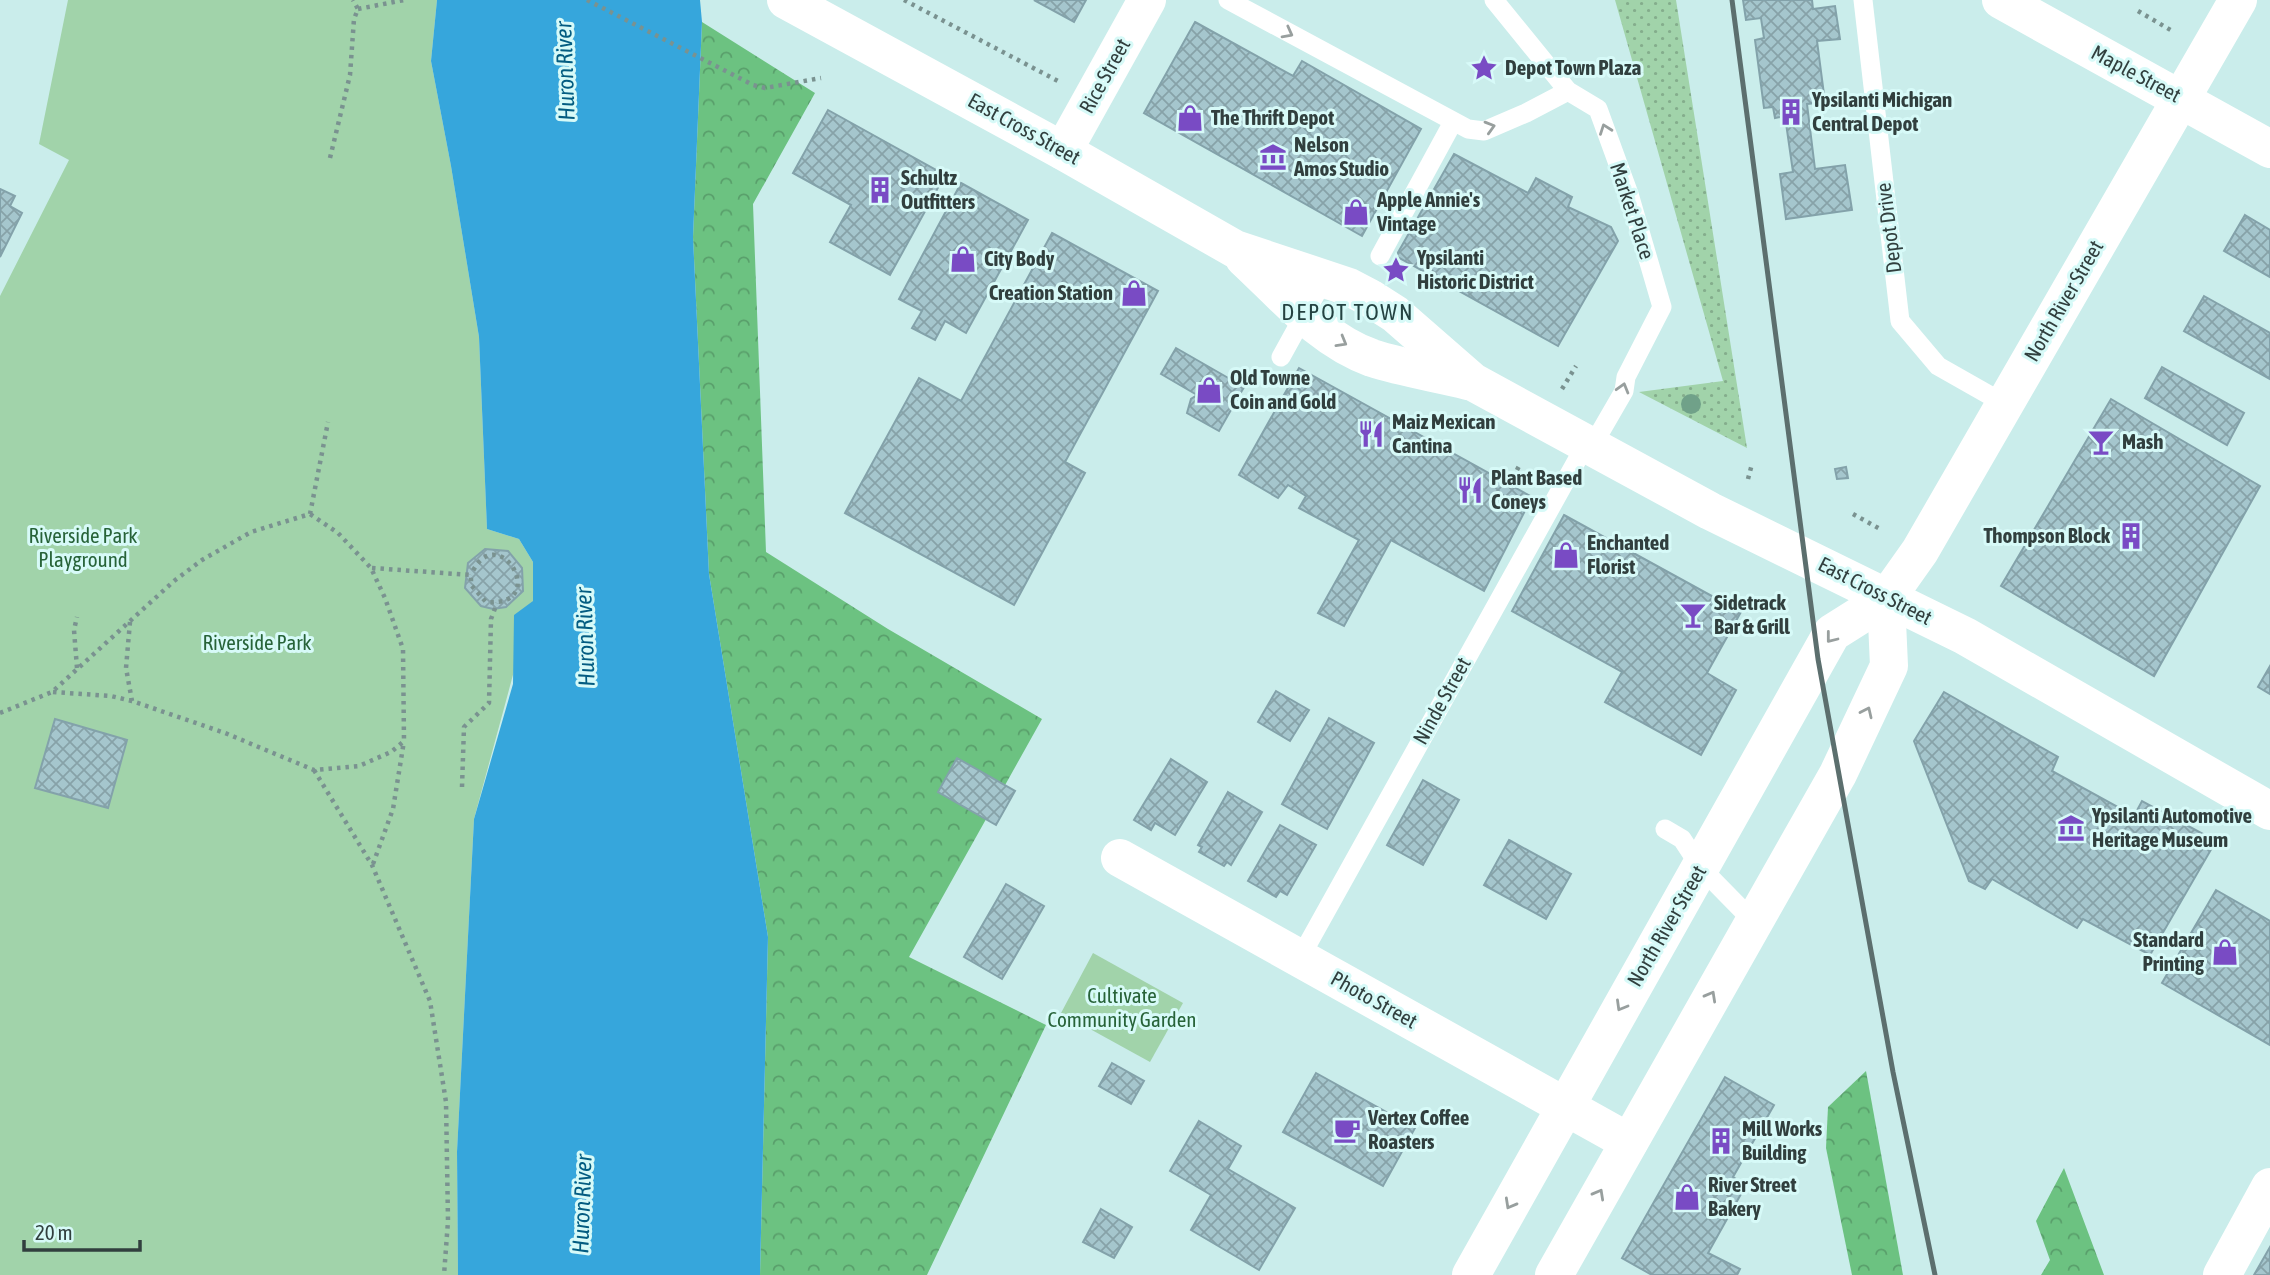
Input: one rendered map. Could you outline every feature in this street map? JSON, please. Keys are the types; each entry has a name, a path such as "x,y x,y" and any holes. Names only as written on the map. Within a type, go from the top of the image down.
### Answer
{"street":[{"name":"Rice Street","path":"1063,151 1147,0"},
{"name":"Maple Street","path":"2001,0 2270,149"},
{"name":"North River Street","path":"1471,1275 1832,633 1886,599 1920,551 2238,0"},
{"name":"East Cross Street","path":"799,6 1235,249 1349,287 1395,314 1473,382 1710,511 1965,636 2270,811"},
{"name":"East Cross Street","path":"1235,249 1324,331 1371,358 1473,382"},
{"path":"1554,1275 1838,774 1889,666 1886,599"},
{"name":"Photo Street","path":"1120,858 1629,1142"},
{"path":"2222,1275 2270,1187"}],"lane":[{"path":"1228,0 1468,129 1484,131 1526,113 1568,90"},
{"name":"Market Place","path":"1494,0 1568,90 1598,109 1629,194 1662,307 1626,377 1624,391 1589,446"},
{"name":"Depot Drive","path":"1863,0 1900,321 1938,366 2005,404"},
{"path":"1380,256 1453,122"},
{"path":"1281,357 1324,279"},
{"name":"Ninde Street","path":"1300,958 1589,446"},
{"path":"1665,829 1682,839 1701,868 1753,921"}],"path":[{"path":"330,158 350,75 354,19 358,9 354,0"},
{"path":"358,9 404,0"},
{"path":"587,0 753,85 765,88 821,78"},
{"path":"904,0 1059,82"},
{"path":"2138,11 2178,34"},
{"path":"1562,389 1576,366"},
{"path":"310,514 328,422"},
{"path":"1517,470 1520,464"},
{"path":"1748,479 1752,464"},
{"path":"310,514 338,533 371,568 385,598 402,649 404,741 393,809 372,865"},
{"path":"0,713 52,692 174,581 202,560 251,532 310,514"},
{"path":"1853,514 1880,529"},
{"path":"484,556 497,556 511,562 518,574 516,589 509,599 497,603 486,602 477,595 468,575 484,556"},
{"path":"371,568 468,575"},
{"path":"462,787 464,727 489,703 491,619 497,603"},
{"path":"77,617 74,630 77,669"},
{"path":"130,622 126,668 132,701"},
{"path":"52,692 111,696 132,701 225,733 314,770 359,766 391,752 404,741"},
{"path":"314,770 372,865 430,1001 446,1102 448,1222 444,1275"}],"green space":[{"name":"Riverside Park","path":"68,0 437,0 431,61 479,337 487,529 519,539 533,562 533,601 474,819 457,1152 458,1275 0,1275 0,296 69,160 39,144"},
{"path":"1615,0 1676,0 1747,448 1639,392 1723,381"},
{"path":"702,22 815,93 753,204 766,552 888,629 1042,719 909,957 1046,1025 927,1275 760,1275 768,937 709,574 693,237"},
{"name":"Cultivate Community Garden","path":"1093,953 1183,1003 1150,1062 1061,1013"},
{"path":"1866,1071 1903,1275 1852,1275 1826,1148 1828,1107"},
{"path":"2064,1168 2104,1275 2041,1275 2050,1260 2036,1221"}],"water":[{"name":"Huron River","path":"437,0 700,0 702,22 693,237 709,574 768,937 760,1275 458,1275 457,1152 474,819 513,684 514,615 533,601 533,562 519,539 487,529 479,337 431,61"}],"building":[{"path":"1034,0 1086,0 1074,22"},
{"name":"Ypsilanti Michigan Central Depot","path":"1743,0 1812,0 1813,9 1835,6 1840,39 1817,41 1825,102 1807,104 1815,169 1845,165 1852,210 1786,219 1780,174 1793,172 1785,116 1775,118 1773,107 1764,108 1755,40 1764,38 1761,18 1746,20"},
{"path":"1195,22 1293,76 1302,61 1421,129 1362,236 1144,113"},
{"name":"Schultz Outfitters","path":"828,110 945,175 890,275 830,242 851,205 793,173"},
{"path":"1454,154 1528,193 1536,178 1572,197 1568,207 1611,227 1618,241 1558,346 1396,256"},
{"name":"City Body","path":"961,183 1028,220 966,333 945,321 935,340 912,328 922,311 899,299"},
{"path":"0,189 15,196 10,206 22,213 0,257"},
{"path":"2245,215 2270,230 2270,277 2224,251"},
{"path":"1052,233 1158,291 1065,462 1085,473 1014,605 845,513 919,378 961,401"},
{"path":"2204,296 2270,333 2270,379 2184,331"},
{"path":"1176,348 1244,387 1219,431 1187,413 1191,399 1197,395 1161,374"},
{"path":"2162,367 2244,413 2227,445 2145,398"},
{"path":"1299,368 1532,497 1484,591 1391,540 1344,626 1318,613 1359,540 1299,508 1306,496 1288,485 1278,498 1239,475"},
{"name":"Thompson Block","path":"2111,399 2260,486 2154,676 2001,586"},
{"path":"1846,467 1848,478 1837,479 1835,469"},
{"path":"1564,515 1741,612 1707,673 1736,690 1701,755 1605,702 1622,672 1512,611"},
{"path":"485,549 508,551 522,568 523,591 506,607 493,609 481,606 465,588 468,563"},
{"path":"2270,666 2270,694 2258,687"},
{"path":"1276,691 1309,710 1290,741 1258,722"},
{"name":"Ypsilanti Automotive Heritage Museum","path":"1944,692 2058,757 2052,771 2134,816 2142,801 2216,841 2150,955 2083,919 2077,928 1992,879 1985,889 1969,881 1914,741"},
{"path":"1329,718 1374,743 1327,829 1282,804"},
{"path":"55,719 127,740 108,808 35,788"},
{"path":"957,758 1015,791 996,825 938,792"},
{"path":"1171,759 1207,782 1175,835 1155,823 1151,830 1134,820"},
{"path":"1423,780 1459,800 1423,865 1387,845"},
{"path":"1228,792 1262,812 1231,865 1227,862 1224,866 1199,852 1202,847 1198,845"},
{"path":"1280,825 1316,845 1287,895 1280,891 1276,897 1248,881"},
{"path":"1509,840 1571,874 1546,919 1484,885"},
{"path":"1006,884 1044,906 1002,979 964,957"},
{"name":"Standard Printing","path":"2216,890 2270,921 2270,1045 2162,983"},
{"path":"1112,1063 1144,1081 1131,1104 1099,1086"},
{"path":"1316,1073 1415,1128 1383,1186 1283,1132"},
{"name":"Mill Works Building","path":"1725,1077 1774,1105 1733,1177 1746,1185 1708,1253 1740,1269 1737,1275 1652,1275 1622,1258"},
{"path":"1199,1121 1241,1146 1228,1169 1295,1208 1259,1270 1191,1230 1211,1195 1170,1171"},
{"path":"1101,1209 1132,1227 1114,1258 1083,1242"},
{"path":"2270,1247 2270,1275 2254,1275"}],"railway":[{"path":"1732,0 1818,659 1893,1072 1935,1275"}],"place":[{"name":"Depot Town Plaza","path":"1484,68"},
{"name":"Ypsilanti Michigan Central Depot","path":"1791,112"},
{"name":"The Thrift Depot","path":"1190,118"},
{"name":"Nelson Amos Studio","path":"1273,157"},
{"name":"Schultz Outfitters","path":"880,190"},
{"name":"Apple Annie's Vintage","path":"1356,212"},
{"name":"City Body","path":"963,259"},
{"name":"Ypsilanti Historic District","path":"1396,270"},
{"name":"Creation Station","path":"1134,293"},
{"name":"Old Towne Coin and Gold","path":"1209,390"},
{"name":"Maiz Mexican Cantina","path":"1371,434"},
{"name":"Mash","path":"2101,442"},
{"name":"Plant Based Coneys","path":"1470,490"},
{"name":"Thompson Block","path":"2131,536"},
{"name":"Enchanted Florist","path":"1566,555"},
{"name":"Sidetrack Bar & Grill","path":"1693,615"},
{"name":"Ypsilanti Automotive Heritage Museum","path":"2071,828"},
{"name":"Standard Printing","path":"2225,952"},
{"name":"Vertex Coffee Roasters","path":"1347,1130"},
{"name":"Mill Works Building","path":"1721,1141"},
{"name":"River Street Bakery","path":"1687,1197"}],"district":[{"name":"DEPOT TOWN","path":"1348,312"}],"park label":[{"name":"Riverside Park Playground","path":"83,548"}]}
